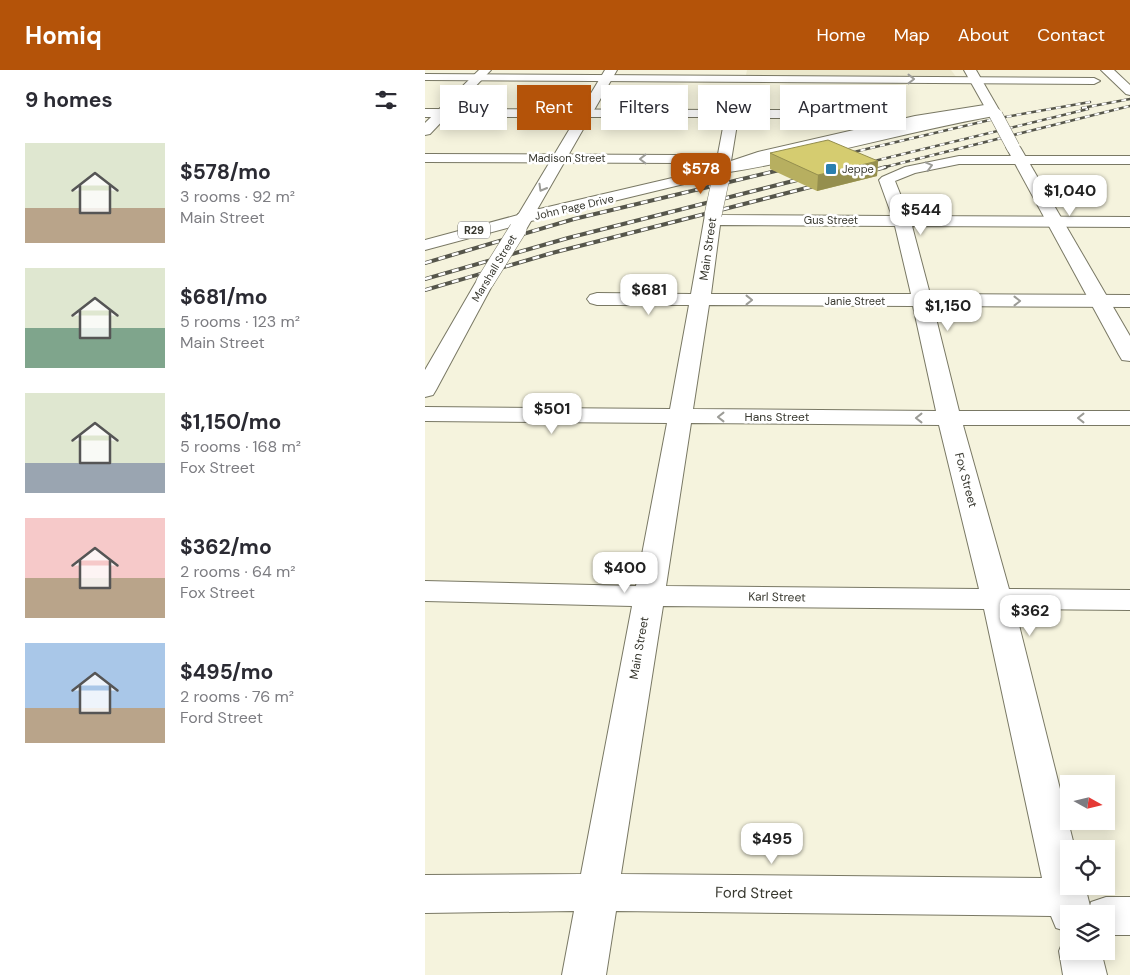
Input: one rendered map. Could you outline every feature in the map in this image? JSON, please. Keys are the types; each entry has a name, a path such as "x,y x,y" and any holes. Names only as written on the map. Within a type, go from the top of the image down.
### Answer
{"street":[{"path":"1108,70 1130,91"},
{"path":"470,85 481,74"},
{"path":"425,77 481,74 868,74 973,75 1094,81"},
{"name":"Marshall Street","path":"591,105 609,74"},
{"path":"973,75 1130,355"},
{"path":"906,110 945,115"},
{"name":"John Page Drive","path":"722,171 758,156 945,115 994,112"},
{"name":"John Page Drive","path":"425,245 521,224 691,178 945,120 994,112"},
{"path":"425,113 440,113"},
{"path":"591,113 698,114"},
{"path":"425,131 440,116"},
{"name":"Marshall Street","path":"425,390 485,282 576,130"},
{"name":"Main Street","path":"583,975 728,130"},
{"path":"1017,153 1130,160"},
{"name":"Fox Street","path":"1017,153 947,161 891,176 887,180 902,220 949,418 997,600 1069,905"},
{"name":"Madison Street","path":"425,158 678,159 695,165 691,178"},
{"name":"Gus Street","path":"713,218 1130,222"},
{"name":"Janie Street","path":"597,299 1130,301"},
{"name":"Hans Street","path":"425,414 680,417 1130,418"},
{"name":"Karl Street","path":"425,592 997,600 1130,600"},
{"name":"Ford Street","path":"425,894 598,892 1066,896 1068,905"},
{"path":"1115,916 1130,916"},
{"path":"1081,960 1085,975"}],"shaded area":[{"path":"747,70 951,70 957,78 745,80"}],"building":[{"path":"828,140 878,161 818,175 770,153"}],"railway":[{"path":"1082,108 1130,99"},
{"path":"841,155 994,119 1090,102"},
{"path":"881,168 1130,106"},
{"path":"862,164 1088,109"},
{"path":"863,173 886,167"},
{"path":"425,263 574,219 788,168 786,168"},
{"path":"425,279 568,238 809,177"},
{"path":"425,290 552,253 822,184"}],"place":[{"name":"Jeppe","path":"831,169"}]}
